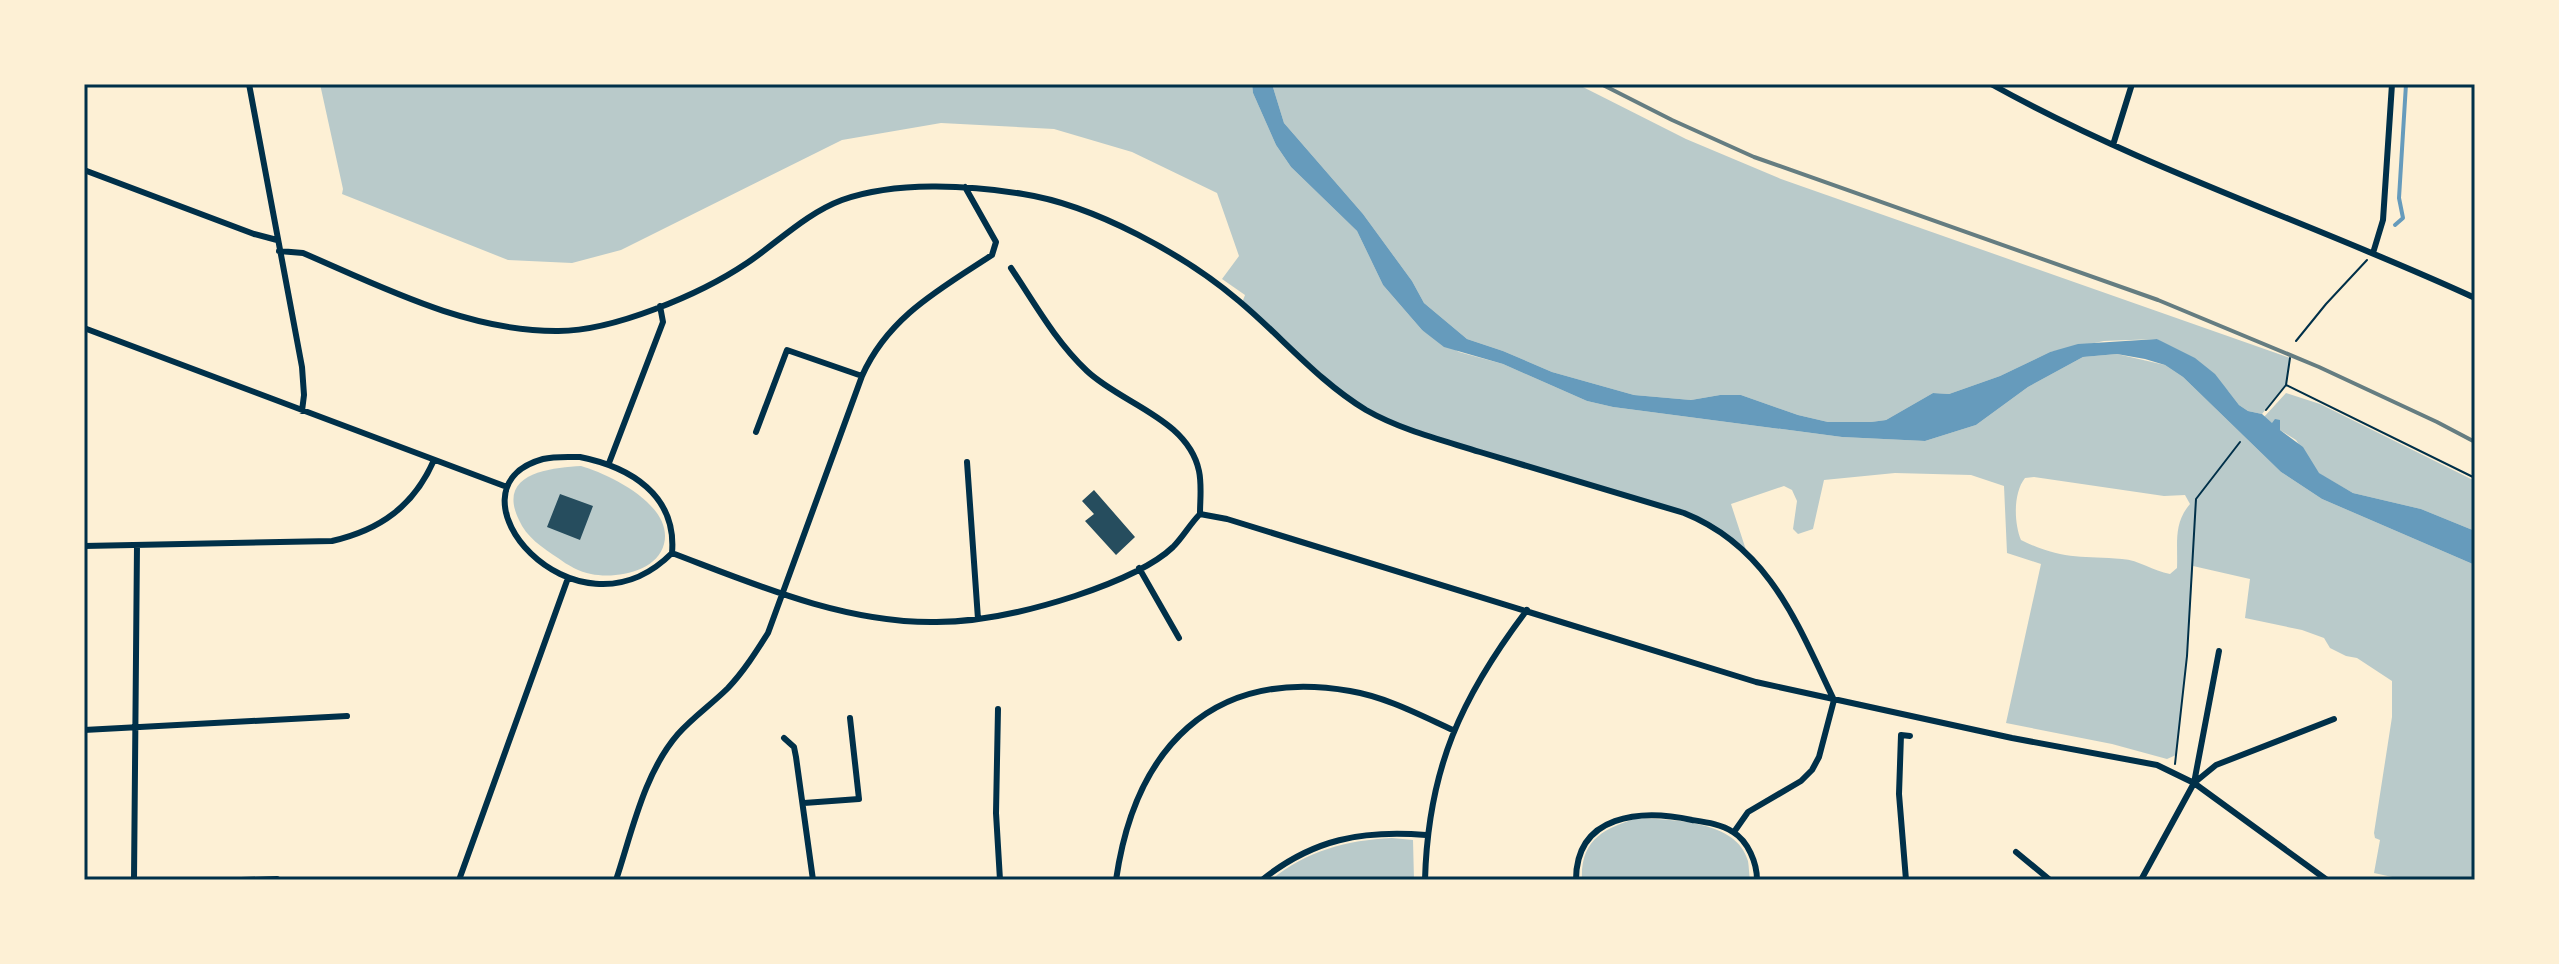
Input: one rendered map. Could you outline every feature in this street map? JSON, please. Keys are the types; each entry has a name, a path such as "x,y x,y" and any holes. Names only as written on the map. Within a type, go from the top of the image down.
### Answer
{"street":[{"path":"249,84 302,367 302,411"},
{"path":"1991,84 2113,145 2475,298"},
{"path":"2113,145 2132,84"},
{"path":"2373,253 2383,220 2392,84"},
{"path":"84,170 277,240"},
{"path":"279,251 303,253 454,313 533,330 559,332 660,306 710,285 840,201 889,190 965,187 1029,194 1079,208 1176,257 1223,288 1332,387 1394,423 1702,520 1746,550 1768,575 1798,625 1834,700 1819,757 1812,770 1801,781 1748,812 1734,832"},
{"path":"616,880 660,761 678,734 750,662 768,633 862,376 877,347 907,313 992,255 996,242 965,187"},
{"path":"672,553 782,594 837,610 928,622 978,619 1053,603 1099,588 1173,546 1200,514 1199,472 1186,445 1175,431 1089,373 1063,346 1011,268"},
{"path":"609,463 663,322 660,306"},
{"path":"84,328 507,487"},
{"path":"756,432 787,350 862,376"},
{"path":"580,457 609,463 648,488 659,501 672,526 672,553 658,567 640,578 616,584 594,584 568,578 547,568 516,536 506,519 504,505 507,487 518,471 545,458 580,457"},
{"path":"84,546 332,541 376,527 402,507 420,488 434,460"},
{"path":"967,462 978,619"},
{"path":"1200,514 1227,519 1756,682 2012,738 2142,761 2194,783 2327,880"},
{"path":"134,880 137,545"},
{"path":"1139,568 1179,638"},
{"path":"459,880 568,578"},
{"path":"1425,880 1426,835 1434,790 1453,730 1474,685 1527,610"},
{"path":"2141,880 2194,783 2219,651"},
{"path":"1116,880 1127,823 1161,756 1216,708 1251,692 1298,685 1351,691 1379,699 1453,730"},
{"path":"998,709 996,813 1000,880"},
{"path":"84,730 347,716"},
{"path":"804,803 859,799 850,718"},
{"path":"2194,783 2216,765 2334,719"},
{"path":"1906,880 1899,794 1901,735 1910,736"},
{"path":"784,738 794,747 813,880"},
{"path":"1576,880 1580,850 1599,826 1641,815 1678,817 1718,825 1734,832 1752,856 1757,880"},
{"path":"1262,880 1297,855 1324,844 1383,833 1426,835"},
{"path":"2016,852 2050,880"},
{"path":"241,880 277,879"}],"path":[{"path":"2296,341 2373,253"},
{"path":"2266,410 2286,385 2290,358"},
{"path":"2286,385 2475,478"},
{"path":"2174,773 2187,656 2196,499 2240,442"}],"shaded area":[{"path":"320,84 1252,84 1276,145 1291,167 1357,231 1383,285 1422,330 1459,352 1503,364 1587,401 1842,437 1925,441 1976,425 2028,387 2083,357 2117,354 2165,365 2183,377 2281,472 2322,499 2475,565 2475,880 2406,880 2374,873 2380,840 2375,838 2374,833 2392,717 2392,681 2357,658 2330,648 2324,638 2245,618 2250,579 2193,566 2176,755 2167,759 2112,744 2006,723 2041,564 2007,553 2004,486 1971,475 1895,473 1824,480 1813,529 1798,534 1793,529 1797,501 1792,490 1784,486 1731,504 1746,550 1702,520 1394,423 1354,402 1242,303 1245,295 1222,279 1239,256 1217,193 1132,152 1054,129 941,123 842,140 621,250 572,263 508,260 342,194","holes":["2025,478 2164,496 2185,495 2190,504 2179,526 2177,568 2170,574 2128,560 2048,551 2021,540 2019,533 2017,500"]},
{"path":"1272,84 1577,84 1686,139 1781,179 2290,358 2286,385 2262,414 2248,411 2228,391 2157,339 2104,341 2050,352 2000,376 1949,394 1933,393 1886,420 1828,422 1741,395 1691,400 1634,395 1552,372 1467,339 1424,303 1412,281 1363,214 1284,123"},
{"path":"2286,393 2320,404 2475,481 2475,531 2421,509 2353,493 2318,473 2296,440 2280,430 2280,420 2272,424 2264,417"},
{"path":"581,466 622,484 650,504 664,530 664,544 653,561 623,574 587,573 562,561 526,532 514,504 520,483 542,472"},
{"path":"1638,818 1702,825 1731,837 1742,847 1748,861 1750,880 1582,880 1585,855 1596,838 1615,826"},
{"path":"1413,840 1414,880 1271,880 1313,854 1359,841"}],"water":[{"path":"1252,84 1272,84 1284,123 1363,214 1412,281 1424,303 1467,339 1552,372 1634,395 1691,400 1741,395 1828,422 1871,422 1886,420 1933,393 1949,394 2000,376 2050,352 2078,344 2157,339 2195,358 2215,374 2239,405 2248,411 2262,414 2272,423 2275,419 2280,420 2280,430 2303,447 2319,473 2353,493 2421,509 2475,531 2475,565 2322,499 2281,472 2183,377 2165,365 2145,359 2117,354 2083,357 2028,387 1976,425 1925,441 1842,437 1613,407 1587,401 1503,364 1444,347 1422,330 1383,285 1357,231 1291,167 1276,145"}],"building":[{"path":"1094,490 1135,537 1116,555 1085,521 1094,514 1082,501"},
{"path":"560,494 593,506 580,540 547,527"}],"waterway":[{"path":"2395,225 2403,218 2399,198 2406,84"}],"railway":[{"path":"1601,84 1754,157 2158,300 2319,367 2475,442"}]}
